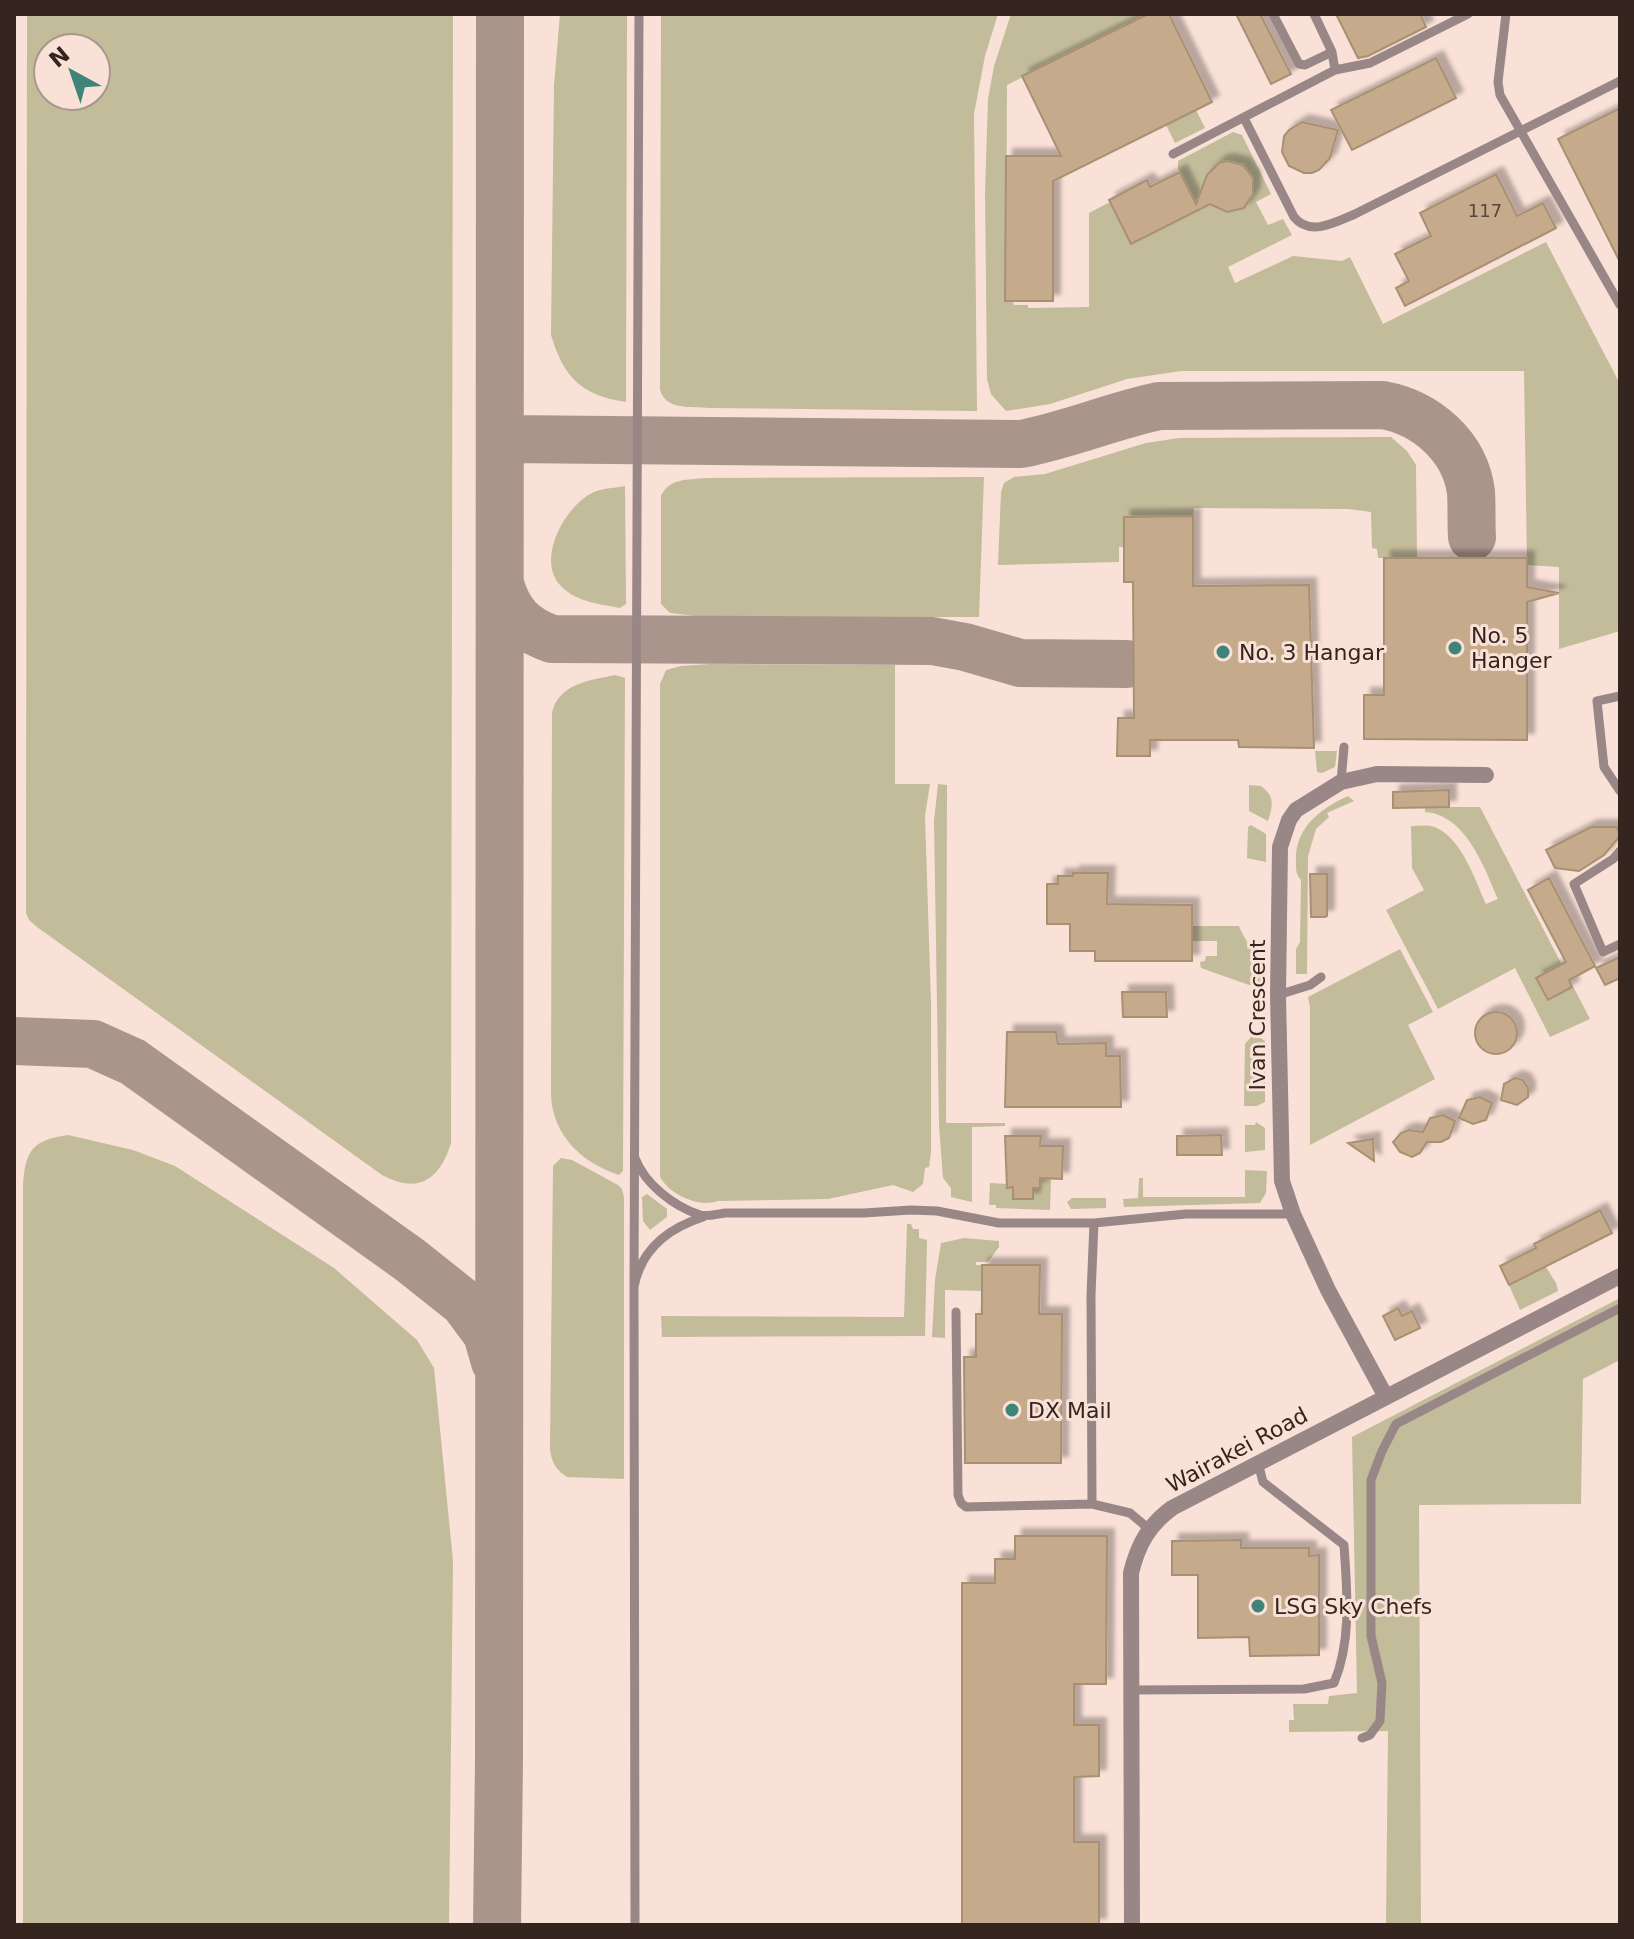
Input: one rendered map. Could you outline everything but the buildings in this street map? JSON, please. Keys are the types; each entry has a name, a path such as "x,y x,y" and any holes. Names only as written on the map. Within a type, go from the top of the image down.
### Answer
{"street":[{"name":"Ivan Crescent","path":"1386,1397 1328,1290 1293,1214 1282,1181 1278,995 1280,847 1296,810 1341,782 1377,774 1486,775"},
{"name":"Wairakei Road","path":"1132,1925 1131,1573 1140,1543 1149,1529 1172,1508 1620,1276"}],"lane":[{"path":"635,1925 633,1153 639,14"},
{"path":"1273,14 1299,64 1305,65 1332,52"},
{"path":"1314,14 1332,52 1335,70"},
{"path":"1173,154 1335,70 1370,63 1468,14"},
{"path":"1506,14 1498,88 1620,305"},
{"path":"1244,118 1294,217 1300,224 1311,227 1328,225 1355,214 1620,81"},
{"path":"1620,696 1597,701 1604,767 1620,791"},
{"path":"1341,782 1344,747"},
{"path":"1620,851 1613,859 1574,884 1603,952 1620,944"},
{"path":"1278,995 1310,985 1321,977"},
{"path":"633,1153 644,1175 663,1194 703,1217"},
{"path":"634,1287 639,1266 652,1248 677,1227 725,1213 911,1210 937,1211 999,1223 1094,1223 1156,1215 1293,1214"},
{"path":"1092,1504 1094,1223"},
{"path":"1362,1738 1370,1735 1380,1721 1382,1683 1371,1636 1371,1480 1396,1424 1620,1308"},
{"path":"956,1312 958,1495 961,1503 966,1507 1092,1504 1130,1513 1149,1529"},
{"path":"1131,1690 1304,1689 1334,1683 1342,1663 1348,1602 1344,1545 1263,1482 1258,1463"}],"shaded area":[{"path":"27,14 453,14 451,1143 441,1166 426,1180 417,1183 407,1184 382,1175 29,920 26,913"},
{"path":"560,14 627,14 626,402 597,395 576,382 562,363 551,335 554,85"},
{"path":"661,14 998,14 985,56 974,114 977,411 695,407 673,404 663,396 660,389"},
{"path":"1011,14 1140,14 1141,17 1007,85 1006,301 1013,301 1014,305 1028,305 1028,308 1089,307 1089,213 1110,202 1131,244 1198,209 1178,168 1178,161 1233,132 1242,135 1271,194 1256,202 1268,225 1283,219 1292,235 1228,267 1235,283 1293,256 1342,261 1350,257 1383,324 1546,242 1620,384 1620,631 1559,649 1559,567 1527,565 1524,371 1181,371 1127,379 1050,404 1006,411 991,394 987,379 985,192 988,99 994,66"},
{"path":"1196,110 1205,128 1175,143 1166,125"},
{"path":"1391,437 1407,451 1416,465 1417,558 1378,558 1377,549 1372,548 1371,512 1348,509 1194,508 1193,516 1124,517 1124,547 1119,547 1119,562 998,565 1001,492 1004,483 1014,477 1045,474 1146,443 1179,438"},
{"path":"984,477 979,617 705,617 670,613 661,604 661,496 674,483 706,478"},
{"path":"625,486 626,604 620,608 589,602 568,592 554,576 551,563 557,535 573,509 594,492"},
{"path":"710,664 895,665 895,784 930,784 925,816 931,1004 931,1152 923,1184 913,1192 893,1185 828,1199 702,1203 678,1194 660,1177 660,684 666,670"},
{"path":"615,675 625,678 623,1171 619,1175 593,1163 572,1145 557,1122 551,1094 552,713 561,696 576,685"},
{"path":"1315,751 1337,751 1335,767 1317,772"},
{"path":"938,784 947,785 946,1123 1005,1123 1005,1126 972,1127 972,1202 951,1197 951,1188 943,1178 939,1125 934,821"},
{"path":"1249,785 1261,786 1269,794 1272,806 1268,821 1249,811"},
{"path":"1348,796 1354,801 1327,813 1329,817 1316,829 1308,856 1307,974 1296,974 1296,949 1300,942 1301,880 1296,866 1299,840 1318,814"},
{"path":"1425,807 1480,807 1590,1019 1550,1037 1515,968 1438,1009 1386,910 1424,890 1412,868 1411,826 1431,826 1446,834 1461,851 1486,904 1498,899 1480,858 1462,832 1452,822 1425,812"},
{"path":"1251,825 1266,834 1266,862 1247,858 1248,827"},
{"path":"1192,926 1239,926 1262,965 1265,980 1249,985 1201,968 1200,962 1205,961 1206,956 1217,956 1217,941 1192,941"},
{"path":"1400,949 1433,1012 1408,1025 1435,1079 1310,1145 1308,997"},
{"path":"1251,1037 1265,1041 1265,1102 1257,1106 1244,1106 1245,1044"},
{"path":"1256,1122 1265,1128 1265,1150 1245,1152 1245,1125 1255,1125"},
{"path":"68,1135 133,1150 175,1166 334,1268 417,1340 434,1368 453,1561 449,1925 23,1925 23,1186 26,1164 33,1149 46,1140"},
{"path":"561,1158 572,1160 618,1185 624,1197 624,1479 567,1477 557,1469 550,1450 553,1166"},
{"path":"1245,1170 1267,1171 1266,1193 1260,1203 1124,1207 1123,1199 1138,1198 1139,1178 1143,1178 1143,1197 1245,1197"},
{"path":"1040,1178 1051,1178 1050,1210 996,1208 996,1205 989,1205 990,1183 1013,1187 1013,1199 1033,1199 1033,1188 1040,1188"},
{"path":"647,1194 667,1209 667,1217 650,1230 643,1221 642,1197"},
{"path":"1072,1198 1106,1198 1106,1208 1071,1209 1067,1202"},
{"path":"907,1224 919,1229 919,1238 927,1240 925,1336 662,1337 661,1316 904,1317"},
{"path":"964,1238 999,1241 999,1247 988,1262 976,1262 976,1265 982,1265 982,1291 945,1290 945,1338 932,1337 935,1280 941,1243"},
{"path":"1544,1264 1558,1291 1520,1310 1509,1285"},
{"path":"1620,1298 1620,1360 1583,1379 1581,1504 1419,1505 1421,1925 1386,1925 1388,1731 1289,1732 1289,1720 1294,1720 1293,1704 1328,1704 1329,1696 1357,1693 1352,1437"}],"taxiway":[{"path":"497,1925 500,14"},
{"path":"500,439 1021,444 1159,406 1383,405 1399,409 1428,424 1452,446 1461,460 1471,492 1472,537"},
{"path":"500,584 507,603 518,619 552,639 932,641 1020,663 1127,664"},
{"path":"14,1041 93,1044 133,1062 410,1260 464,1303 487,1334 495,1362"}],"place":[{"name":"No. 5 Hanger","path":"1455,648"},
{"name":"No. 3 Hangar","path":"1223,652"},
{"name":"DX Mail","path":"1012,1410"},
{"name":"LSG Sky Chefs","path":"1258,1606"}]}
